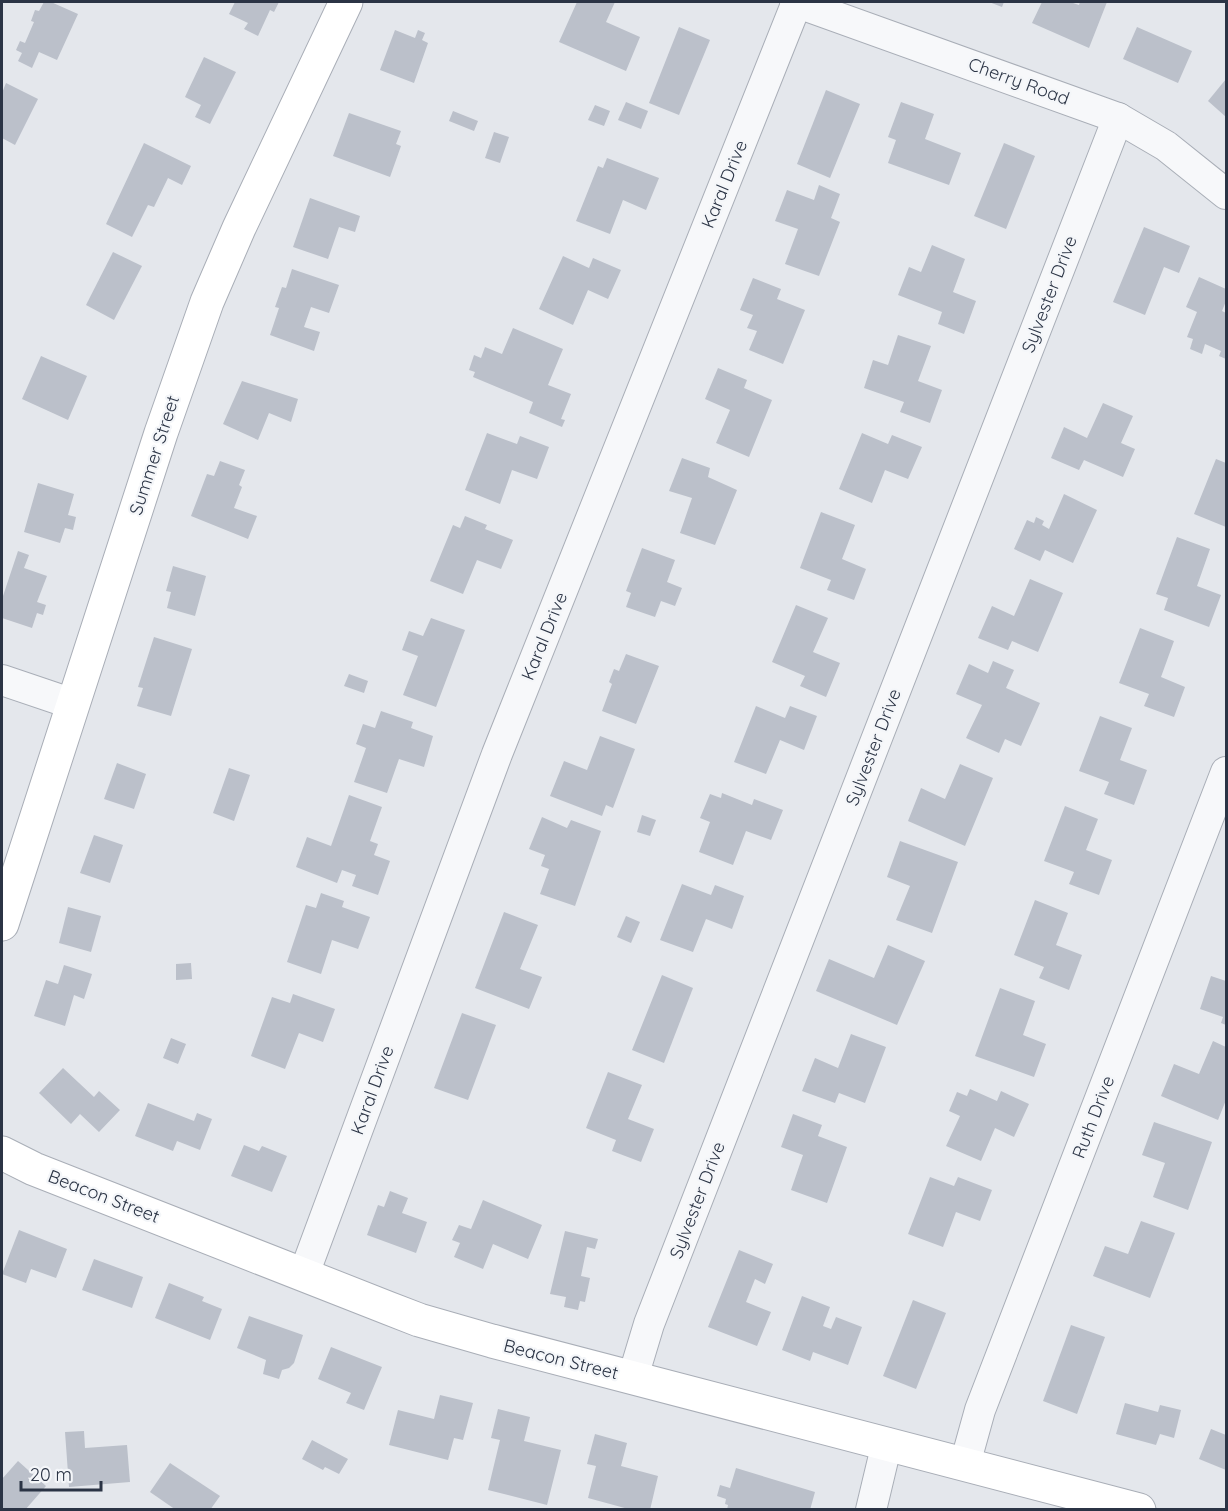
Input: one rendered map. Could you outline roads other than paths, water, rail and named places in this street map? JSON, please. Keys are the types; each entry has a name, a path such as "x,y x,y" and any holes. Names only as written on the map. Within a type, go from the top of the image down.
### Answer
{"street":[{"name":"Summer Street","path":"2,924 167,415 207,302 239,228 346,2"},
{"name":"Cherry Road","path":"796,2 1118,118 1166,146 1227,194"},
{"name":"Karal Drive","path":"304,1274 497,754 796,2"},
{"name":"Sylvester Drive","path":"633,1377 649,1324 1118,118"},
{"path":"2,680 73,704"},
{"name":"Ruth Drive","path":"965,1464 980,1410 1227,772"},
{"name":"Beacon Street","path":"2,1153 34,1169 428,1323 1139,1509"},
{"path":"871,1509 887,1443"}]}
